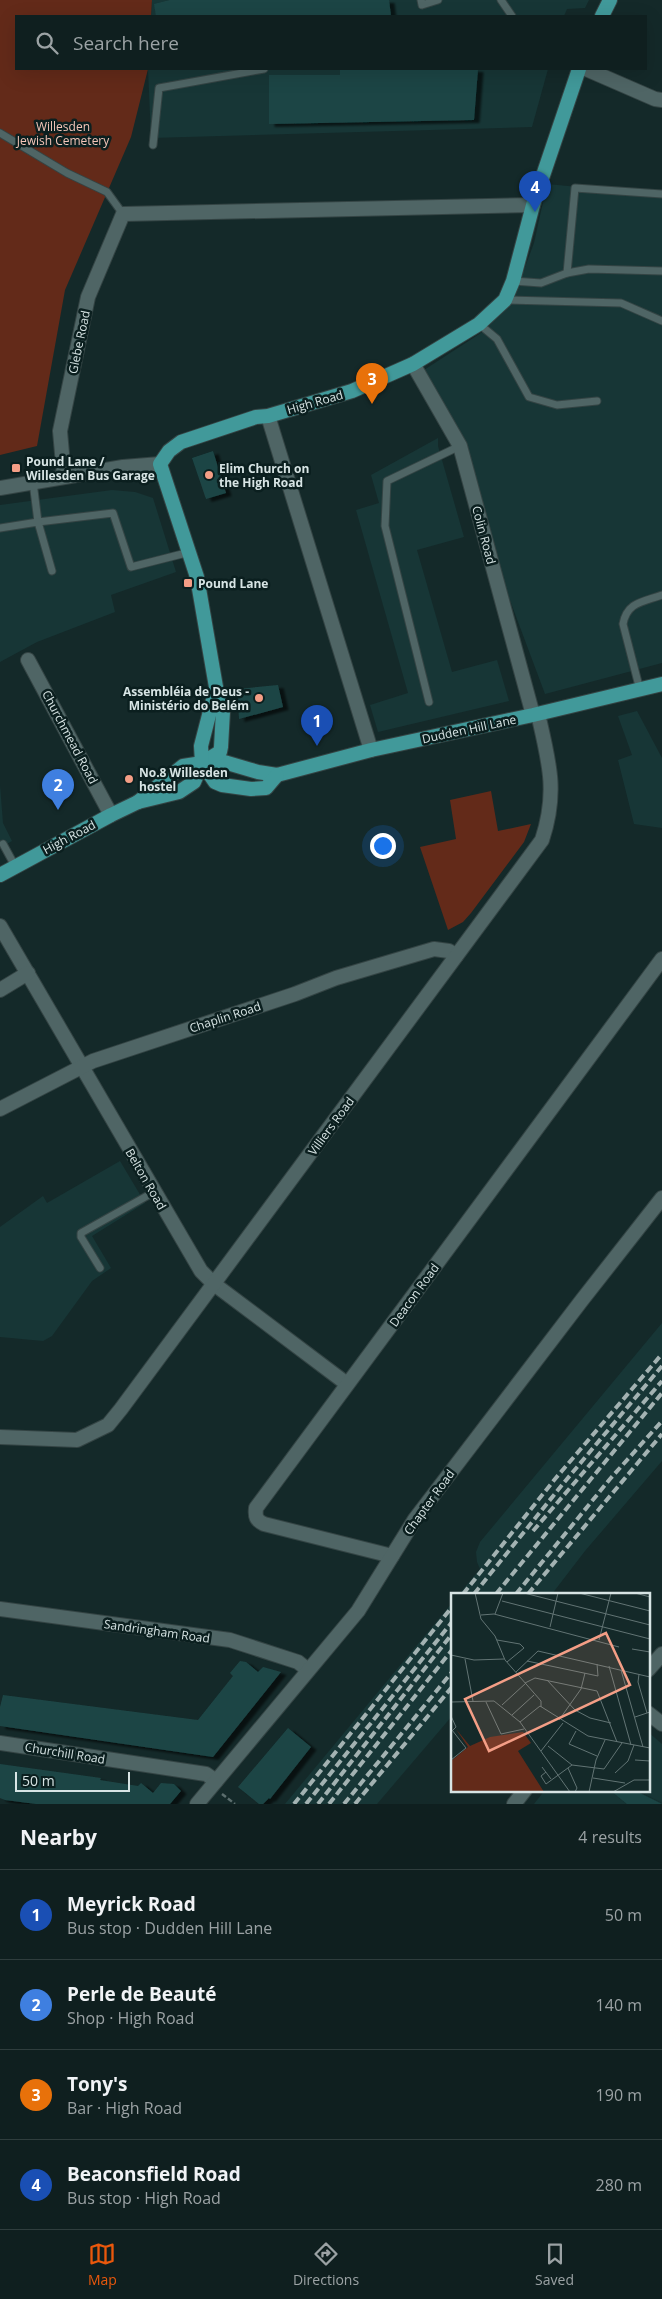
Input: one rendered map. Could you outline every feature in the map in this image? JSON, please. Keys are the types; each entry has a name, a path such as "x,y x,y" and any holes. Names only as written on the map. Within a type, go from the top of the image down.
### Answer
{"main road":[{"path":"602,15 610,0"},
{"name":"High Road","path":"0,875 138,802 179,792 194,782 202,763 201,746 216,687 210,647 190,552 160,464 169,451 181,442 256,417 268,416 352,391 413,364 479,324 505,300 513,281 533,205 580,70"},
{"name":"Dudden Hill Lane","path":"202,763 224,762 258,772 277,775 371,750 535,715 662,684"},
{"name":"Dudden Hill Lane","path":"202,763 215,782 232,787 266,788 277,775"}],"street":[{"path":"588,70 662,100"},
{"path":"122,214 533,205"},
{"name":"Glebe Road","path":"64,476 60,431 88,297 122,214"},
{"name":"Colin Road","path":"413,364 460,446 535,715"},
{"path":"268,416 371,750"},
{"path":"0,488 123,467 160,464"},
{"name":"Churchmead Road","path":"28,660 111,815"},
{"name":"Villiers Road","path":"0,1437 77,1440 108,1425 122,1409 542,840 550,817 552,795 550,771 535,715"},
{"name":"Belton Road","path":"0,926 201,1270 214,1284 347,1384"},
{"name":"Chaplin Road","path":"0,1109 93,1060 295,994 336,978 434,949 449,951 456,956"},
{"name":"Deacon Road","path":"392,1556 264,1524 258,1521 255,1516 256,1508 662,959"},
{"path":"0,990 28,973"},
{"name":"Chapter Road","path":"196,1804 218,1787 308,1670 358,1611 432,1497 662,1198"},
{"name":"Sandringham Road","path":"0,1609 230,1640 298,1662 308,1670"},
{"path":"650,1668 662,1654"},
{"path":"650,1715 662,1724"},
{"name":"Churchill Road","path":"0,1743 206,1774 218,1787"},
{"path":"514,1804 523,1792"}],"lane":[{"path":"421,0 422,5 438,0"},
{"path":"501,0 511,15"},
{"path":"153,145 159,88 258,70"},
{"path":"0,133 67,173 107,192 122,214"},
{"path":"567,273 575,188 662,194"},
{"path":"513,281 541,283 567,273 589,269 662,271"},
{"path":"505,300 621,303 662,321"},
{"path":"479,324 497,339 529,397 557,405 597,401"},
{"path":"429,702 385,526 387,481 460,446"},
{"path":"33,482 38,522 52,571"},
{"path":"0,528 113,512 131,567 190,552"},
{"path":"640,690 623,624 625,613 632,606 662,595"},
{"path":"3,844 15,866"},
{"path":"100,1268 81,1237 81,1233 154,1192"}],"path":[{"path":"218,1787 235,1804"}],"shaded area":[{"path":"152,0 589,0 585,8 567,9 564,15 151,15"},
{"path":"148,70 548,70 532,127 151,138"},
{"path":"547,184 662,195 662,663 545,694 424,370 484,331 512,302 534,243"},
{"path":"438,438 438,446 464,537 417,550 452,672 497,660 509,701 378,732 370,705 408,693 356,510 379,503 371,475"},
{"path":"112,490 135,492 153,498 176,572 111,595 115,612 37,642 0,662 0,505"},
{"path":"637,711 662,758 662,828 634,824 618,760 632,755 618,716"},
{"path":"0,785 3,823 12,841 0,848"},
{"path":"120,1161 145,1203 92,1236 111,1268 92,1281 52,1336 43,1341 0,1337 0,1227 43,1196 47,1203"},
{"path":"662,1323 662,1461 585,1551 553,1593 460,1593 480,1569 476,1552 480,1542"},
{"path":"451,1604 451,1717 377,1804 285,1804"},
{"path":"650,1734 662,1744 662,1804 534,1804 543,1792 650,1792"}],"green space":[{"name":"Willesden Jewish Cemetery","path":"0,0 152,0 151,15 15,15 15,70 148,70 131,137 65,290 37,446 0,455"},
{"path":"491,791 498,831 531,824 524,842 471,913 463,922 448,930 420,847 456,839 450,800"}],"building":[{"path":"170,0 389,0 391,15 156,15 154,4"},
{"path":"340,70 478,70 474,120 269,124 269,75 340,75"},
{"name":"Elim Church on the High Road","path":"213,451 226,493 206,499 192,458"},
{"name":"Assembléia de Deus - Ministério do Belém","path":"278,685 283,707 239,719 237,689"},
{"path":"240,1661 246,1662 258,1672 263,1667 281,1672 213,1757 0,1726 0,1707 3,1695 198,1720 233,1676 230,1673"},
{"path":"288,1728 311,1747 270,1799 263,1804 259,1804 238,1787"},
{"path":"0,1764 101,1778 100,1780 138,1786 141,1783 153,1793 161,1783 174,1784 181,1791 170,1804 36,1804 5,1800 0,1798"},
{"path":"612,1792 638,1792 662,1804 627,1804"}],"railway":[{"path":"464,1593 555,1479 662,1354"},
{"path":"475,1593 662,1366"},
{"path":"533,1531 662,1381"},
{"path":"497,1593 662,1393"},
{"path":"517,1593 610,1479 662,1421"},
{"path":"529,1593 662,1434"},
{"path":"294,1804 451,1608"},
{"path":"306,1804 451,1623"},
{"path":"318,1804 451,1635"},
{"path":"329,1804 451,1651"},
{"path":"344,1804 451,1673"},
{"path":"355,1804 451,1688"}],"place":[{"name":"Beaconsfield Road","path":"535,212"},
{"name":"Tony's","path":"372,404"},
{"name":"Pound Lane / Willesden Bus Garage","path":"16,468"},
{"name":"Elim Church on the High Road","path":"209,475"},
{"name":"Pound Lane","path":"188,583"},
{"name":"Assembléia de Deus - Ministério do Belém","path":"259,698"},
{"name":"Meyrick Road","path":"317,746"},
{"name":"No.8 Willesden hostel","path":"129,779"},
{"name":"Perle de Beauté","path":"58,810"}]}
